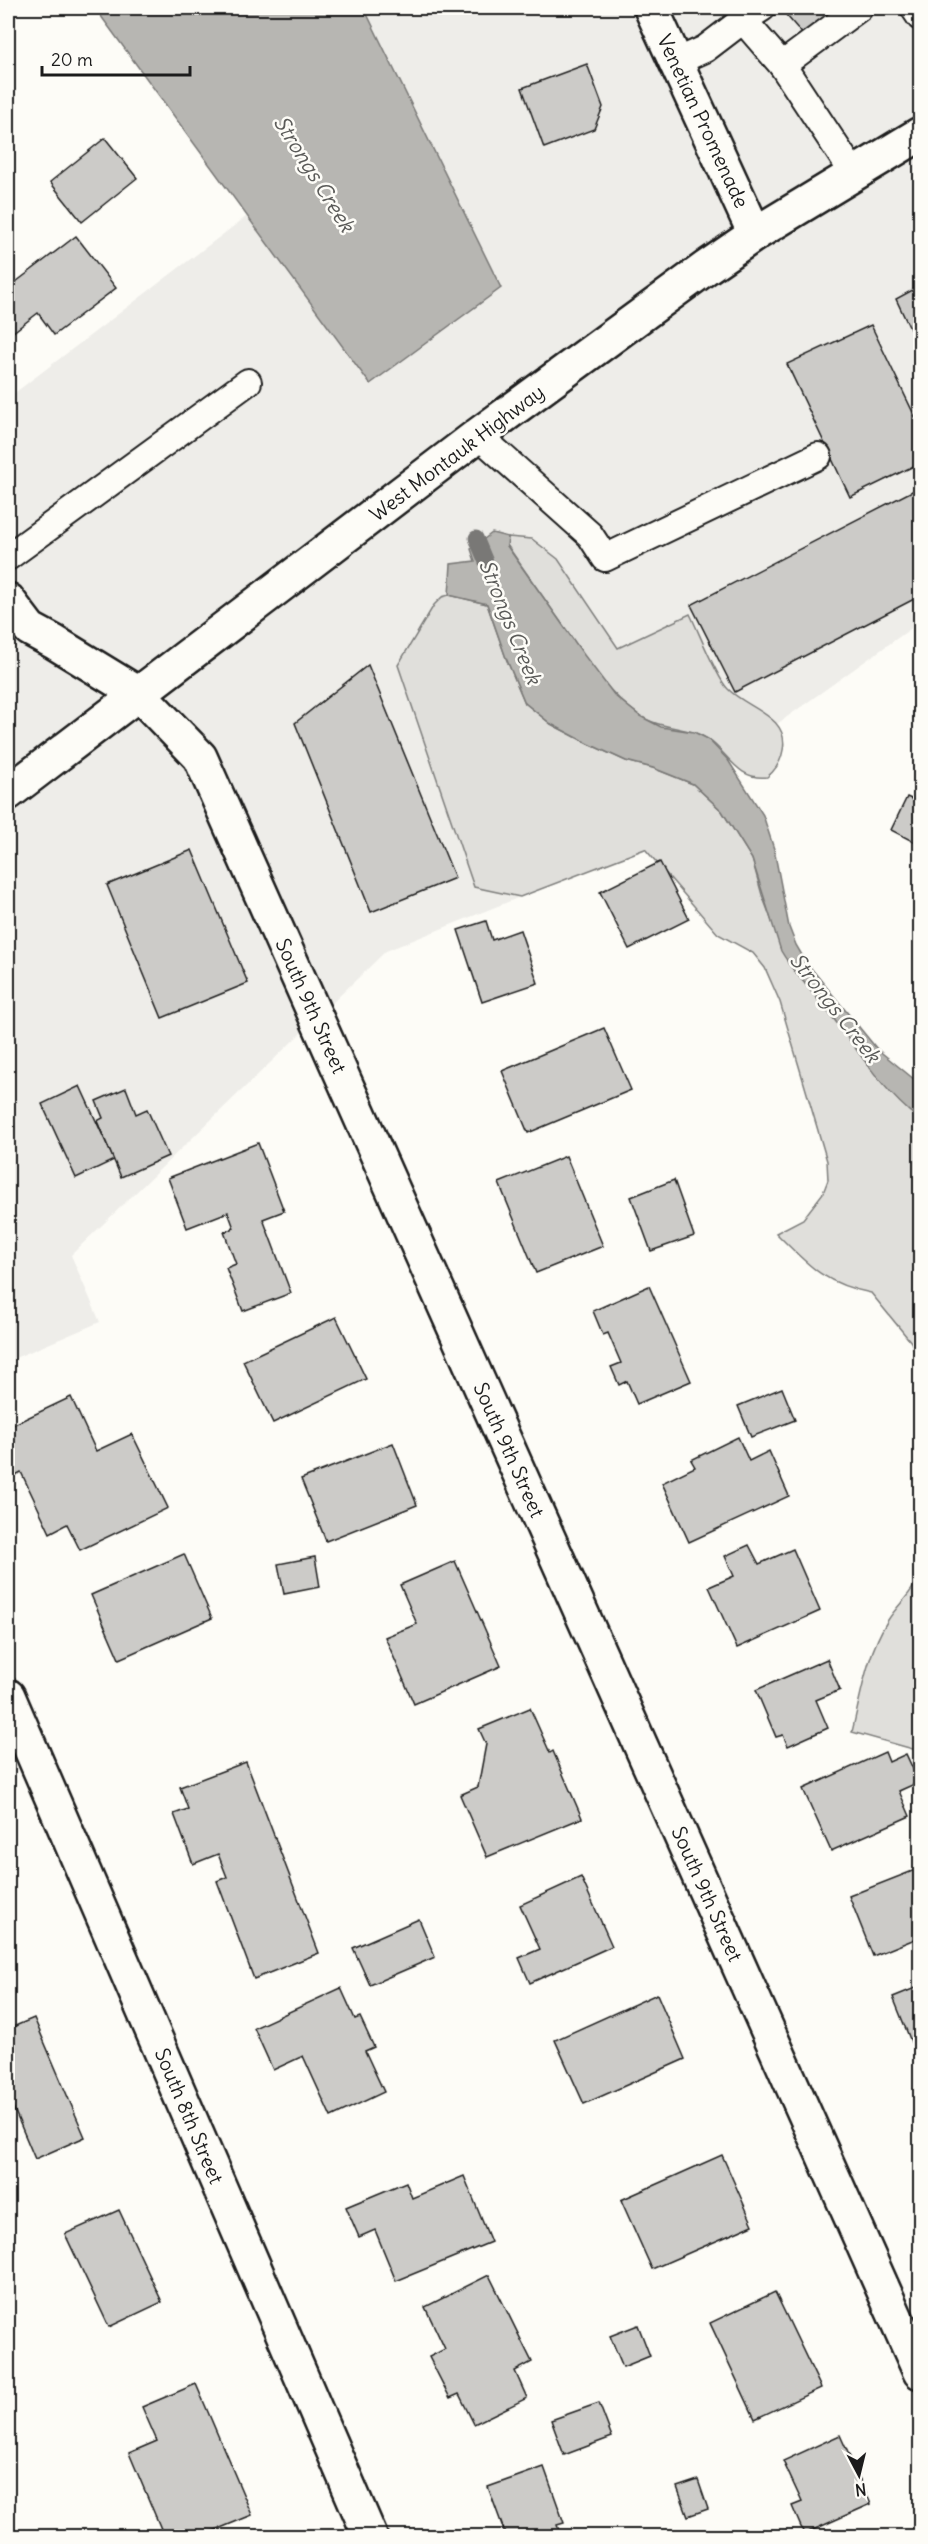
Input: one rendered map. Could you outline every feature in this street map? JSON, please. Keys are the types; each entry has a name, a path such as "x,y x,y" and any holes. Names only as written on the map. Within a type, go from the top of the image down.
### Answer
{"street":[{"name":"Venetian Promenade","path":"651,8 755,234"},
{"name":"West Montauk Highway","path":"8,793 478,435 755,234 921,134"},
{"name":"South 9th Street","path":"8,600 30,629 139,694 200,757 921,2373"},
{"name":"South 8th Street","path":"8,1696 370,2536"}],"lane":[{"path":"782,65 859,8"},
{"path":"914,8 921,17"},
{"path":"676,62 705,49 748,12 854,174"},
{"path":"8,556 248,382"},
{"path":"478,435 590,535 605,558 818,456"}],"shaded area":[{"path":"364,8 920,8 920,622 693,784 434,605 398,665 474,887 520,897 386,951 71,1255 100,1322 8,1361 8,398 247,216 370,384 501,288"},
{"path":"508,537 532,539 558,559 618,648 690,614 724,684 736,696 765,714 780,729 783,750 773,772 767,777 748,775 734,765 708,739 692,732 648,720 628,707 591,666 507,545"},
{"path":"449,595 487,604 525,703 551,724 626,761 653,768 693,784 722,811 752,859 762,895 788,963 908,1110 920,1120 920,1365 911,1342 871,1293 841,1284 818,1272 776,1233 803,1219 823,1193 828,1180 827,1161 780,1002 765,968 753,953 718,934 645,849 520,897 474,887 398,665 434,605 442,597"},
{"path":"920,1575 920,1751 852,1732 875,1646 888,1620"}],"water":[{"path":"95,8 364,8 501,288 370,384"},
{"path":"492,533 508,537 507,546 615,696 640,716 661,727 694,732 708,739 728,760 763,815 774,849 789,927 796,945 806,962 877,1049 920,1084 920,1120 878,1078 785,958 752,859 722,811 693,784 653,768 626,761 589,744 551,724 525,703 487,604 449,595 451,564 475,561 471,549"}],"building":[{"path":"780,8 843,8 806,38"},
{"path":"587,64 603,107 594,129 544,148 522,88"},
{"path":"105,138 137,178 82,222 50,182"},
{"path":"76,236 116,288 54,335 38,313 8,336 8,288"},
{"path":"920,286 920,350 896,299"},
{"path":"871,325 920,427 920,463 850,497 787,364"},
{"path":"920,487 920,596 735,692 691,605"},
{"path":"368,665 455,878 371,912 295,723"},
{"path":"907,797 920,803 920,845 891,830"},
{"path":"192,850 248,983 162,1018 107,885"},
{"path":"660,862 689,919 629,949 600,892"},
{"path":"486,921 492,940 520,930 538,983 482,1002 458,930"},
{"path":"604,1028 631,1090 528,1133 502,1071"},
{"path":"80,1086 114,1160 76,1178 42,1104"},
{"path":"126,1088 136,1114 147,1109 168,1156 121,1177 97,1121 103,1118 96,1101"},
{"path":"258,1143 284,1211 263,1219 291,1293 243,1311 226,1268 236,1264 224,1232 234,1228 228,1212 187,1228 168,1178"},
{"path":"566,1156 603,1246 536,1273 499,1183"},
{"path":"674,1180 694,1236 651,1251 631,1197"},
{"path":"649,1286 691,1381 637,1404 627,1381 619,1385 611,1367 621,1363 608,1333 603,1335 593,1311"},
{"path":"336,1317 366,1379 273,1423 243,1361"},
{"path":"782,1388 795,1420 751,1437 738,1406"},
{"path":"71,1397 96,1451 132,1434 168,1508 80,1550 67,1524 50,1533 21,1472 8,1479 8,1427"},
{"path":"738,1437 749,1461 769,1451 789,1496 689,1542 662,1483 695,1467 691,1460"},
{"path":"393,1443 417,1505 326,1541 301,1479"},
{"path":"749,1545 759,1564 793,1549 820,1611 737,1648 709,1587 734,1576 725,1556"},
{"path":"184,1554 212,1618 119,1659 91,1595"},
{"path":"315,1557 320,1587 284,1594 278,1564"},
{"path":"455,1561 501,1666 414,1704 385,1637 417,1624 400,1585"},
{"path":"827,1659 840,1690 816,1700 828,1728 788,1746 783,1735 776,1737 756,1690"},
{"path":"530,1708 550,1753 553,1751 582,1818 487,1857 460,1795 478,1787 486,1744 479,1729"},
{"path":"885,1752 889,1762 906,1754 919,1782 899,1791 910,1816 831,1851 803,1789"},
{"path":"246,1762 319,1953 254,1979 217,1881 227,1877 218,1854 193,1864 174,1814 188,1809 180,1787"},
{"path":"920,1868 920,1937 873,1956 849,1896"},
{"path":"581,1877 612,1946 530,1983 519,1958 540,1949 520,1905"},
{"path":"419,1919 435,1957 370,1985 353,1948"},
{"path":"920,1986 920,2052 916,2054 893,1997"},
{"path":"341,1988 355,2019 360,2017 374,2047 365,2051 384,2092 331,2117 303,2056 273,2070 254,2028"},
{"path":"657,1994 685,2059 584,2104 555,2040"},
{"path":"34,2018 85,2137 35,2159 8,2095 8,2029"},
{"path":"722,2155 753,2225 652,2269 621,2200"},
{"path":"464,2176 491,2242 396,2281 375,2230 359,2237 346,2207 406,2182 412,2198"},
{"path":"119,2210 162,2302 109,2327 65,2234"},
{"path":"489,2275 532,2362 515,2371 527,2398 474,2424 459,2394 450,2398 429,2357 445,2349 425,2307"},
{"path":"775,2292 821,2388 755,2419 710,2323"},
{"path":"638,2325 650,2356 623,2367 610,2336"},
{"path":"196,2384 252,2515 201,2536 198,2536 196,2532 185,2536 164,2536 129,2453 157,2441 142,2407"},
{"path":"599,2403 612,2437 564,2455 551,2420"},
{"path":"840,2435 871,2504 804,2534 792,2506 802,2502 783,2461"},
{"path":"544,2467 564,2523 557,2525 561,2536 506,2536 488,2487"},
{"path":"698,2480 708,2509 688,2516 677,2487"}],"waterway":[{"name":"Strongs Creek","path":"476,538 486,562"}]}
